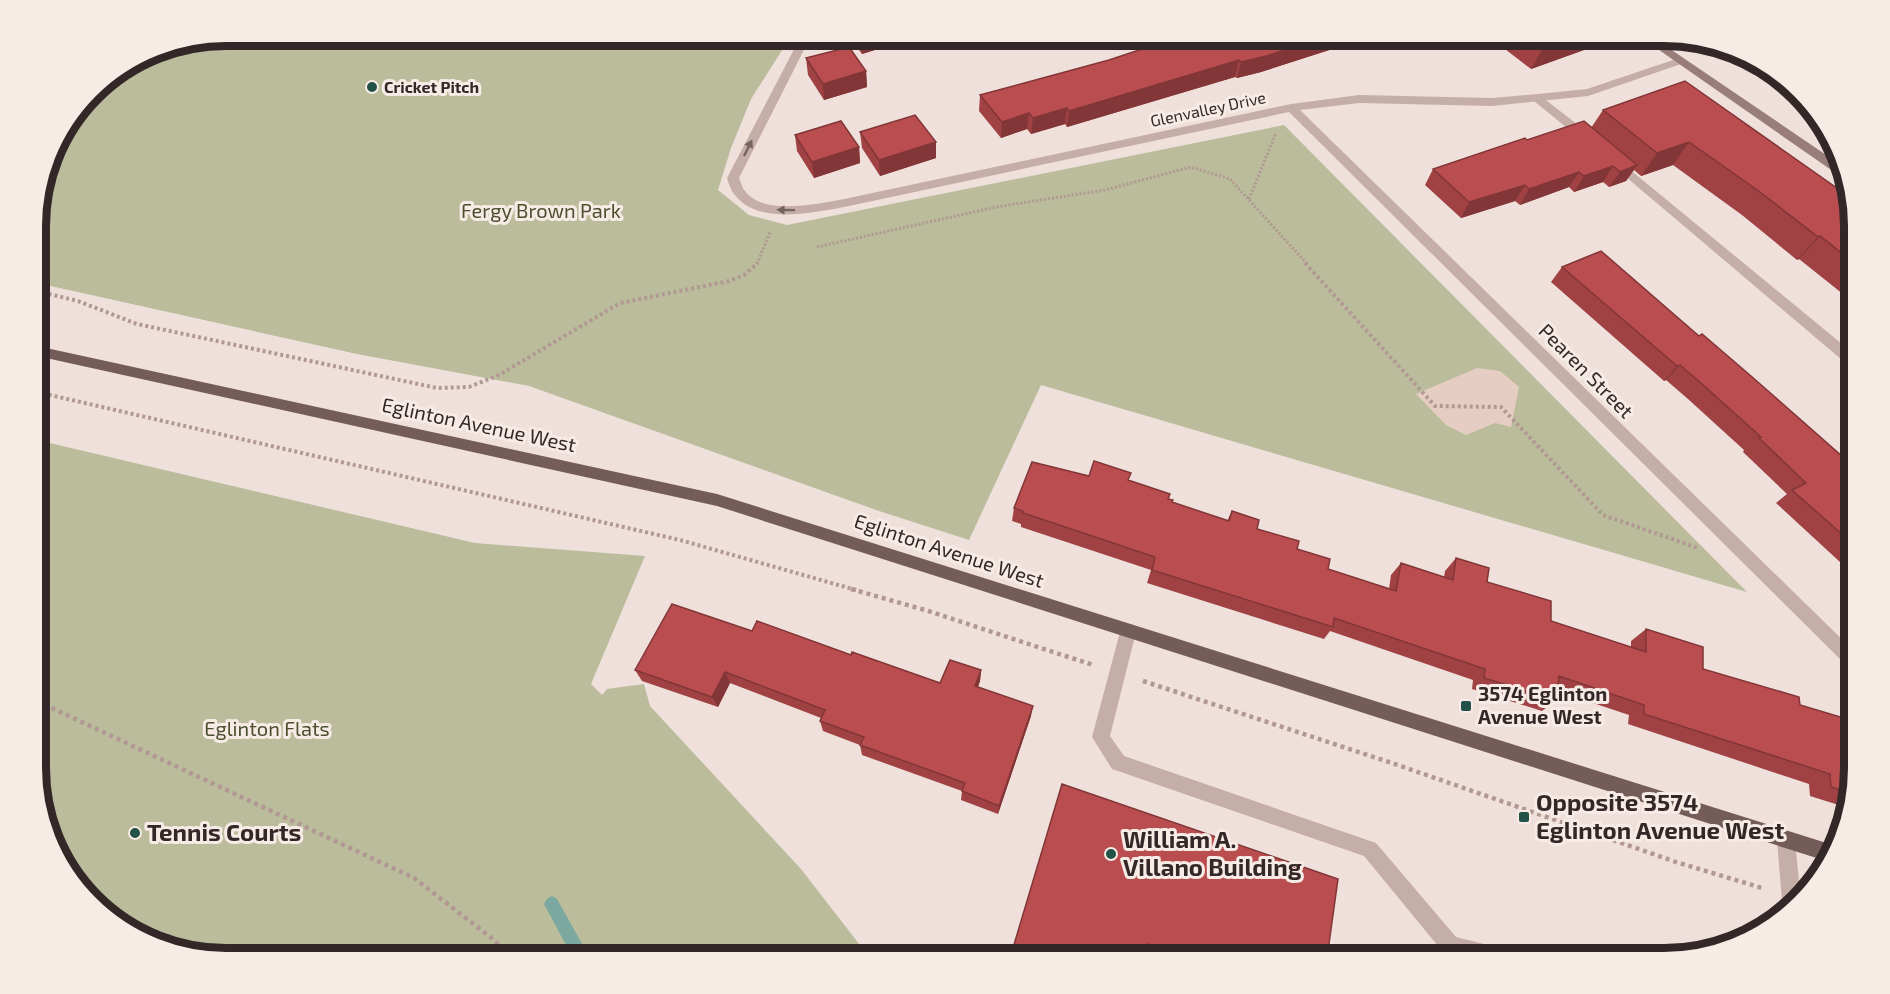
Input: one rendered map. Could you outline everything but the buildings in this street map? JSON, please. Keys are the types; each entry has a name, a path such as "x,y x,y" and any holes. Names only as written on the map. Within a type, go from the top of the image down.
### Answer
{"main road":[{"path":"1658,46 1832,165"},
{"name":"Eglinton Avenue West","path":"47,353 717,500 1823,851"}],"street":[{"name":"Glenvalley Drive","path":"801,46 733,178 735,186 745,198 758,207 802,210 829,205 1291,108 1359,99 1492,102 1588,92 1680,61"},
{"path":"1538,98 1844,354"},
{"name":"Pearen Street","path":"1291,108 1844,652"},
{"path":"1128,632 1101,737 1118,763 1370,849 1442,947"},
{"path":"1786,840 1791,894"}],"path":[{"path":"1249,199 1278,129"},
{"path":"817,247 996,207 1104,190 1191,167 1230,179 1435,406 1501,407 1603,515 1716,554 1734,544"},
{"path":"47,293 78,301 137,324 437,388 454,389 469,387 499,375 621,303 722,284 737,278 756,266 761,258 777,210"},
{"path":"47,394 680,540 926,610 1392,763 1676,862 1787,898"},
{"path":"46,705 414,878 494,939 501,948"}],"green space":[{"name":"Fergy Brown Park","path":"227,46 785,46 751,99 731,148 718,190 749,215 787,225 1284,125 1747,592 1041,385 969,540 879,511 529,386 357,354 47,285 47,215 50,192 65,147 91,108 108,91 137,71 169,56 203,48"},
{"name":"Eglinton Flats","path":"47,442 475,543 645,556 591,684 602,695 607,689 644,684 650,706 801,869 862,948 227,948 180,941 147,929 108,903 91,886 65,847 50,802 46,767"}],"shaded area":[{"path":"1477,368 1500,371 1519,387 1511,427 1495,423 1466,435 1446,425 1416,394"}],"waterway":[{"path":"552,904 576,948"}],"place":[{"name":"Cricket Pitch","path":"372,87"},
{"name":"3574 Eglinton Avenue West","path":"1466,706"},
{"name":"Opposite 3574 Eglinton Avenue West","path":"1524,817"},
{"name":"Tennis Courts","path":"135,833"},
{"name":"William A. Villano Building","path":"1111,854"}]}
